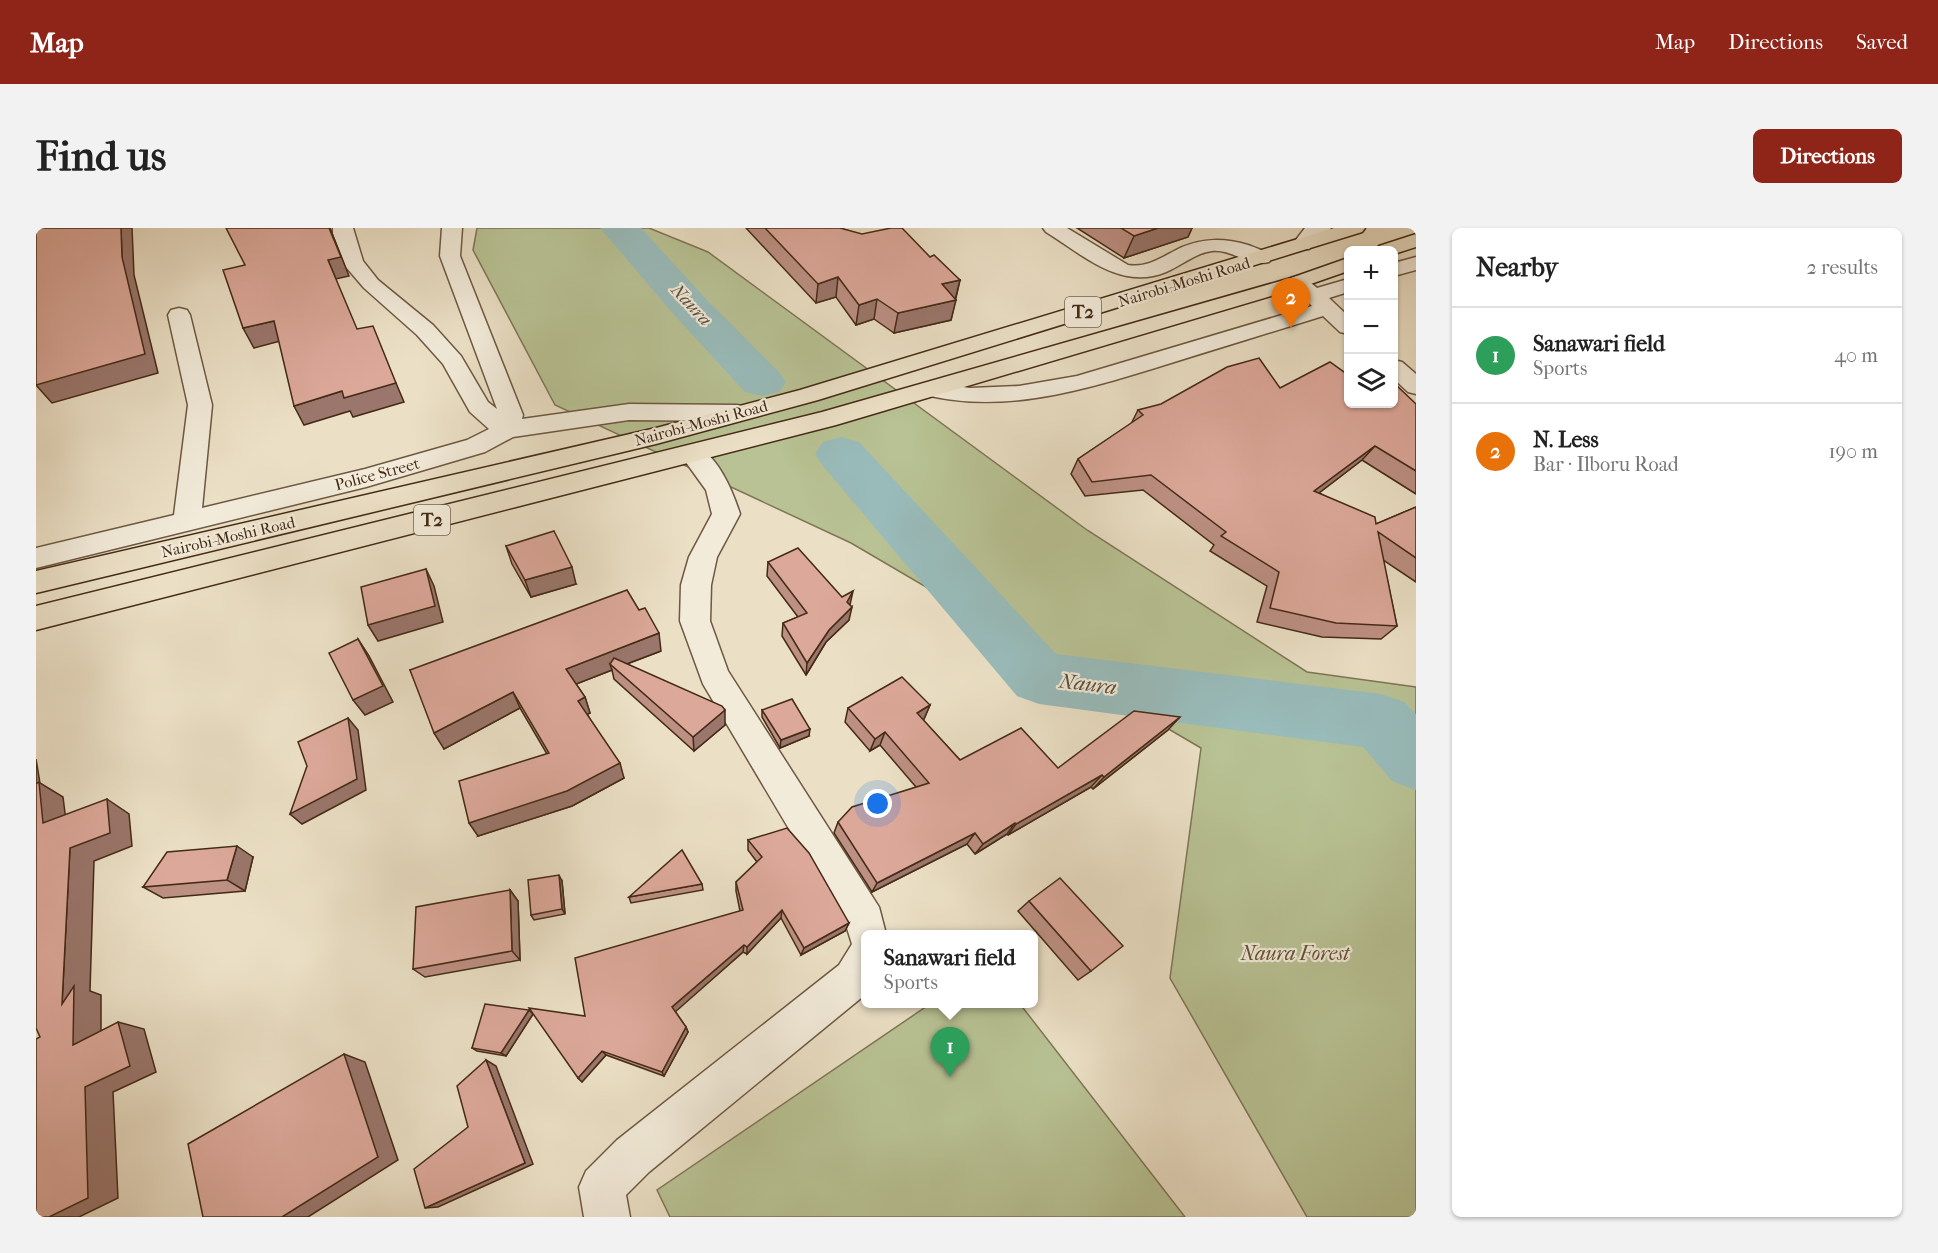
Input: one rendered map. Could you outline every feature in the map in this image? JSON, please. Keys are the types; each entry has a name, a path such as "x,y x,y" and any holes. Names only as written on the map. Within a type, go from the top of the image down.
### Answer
{"highway":[{"name":"Nairobi-Moshi Road","path":"36,582 656,436 809,395 1355,228"},
{"path":"1398,246 1416,240"},
{"name":"Nairobi-Moshi Road","path":"36,618 693,454 930,389 1313,295 1344,268"}],"street":[{"path":"343,228 353,263 370,284 425,330 453,361 479,407 506,430 511,415 503,390 450,256 452,228"},
{"path":"1053,228 1122,270 1134,273 1160,269 1185,252 1213,245 1229,246 1262,258"},
{"path":"1302,245 1313,231 1321,228"},
{"path":"1398,269 1416,263"},
{"path":"930,389 970,395 999,394 1080,383 1313,295 1344,286"},
{"path":"1313,295 1344,323"},
{"path":"179,315 200,405 187,522"},
{"path":"1398,371 1416,387"},
{"name":"Police Street","path":"36,558 366,478 476,446 506,430 540,423 629,412 737,413"},
{"path":"693,454 719,489 726,514 703,556 696,585 695,621 714,675 865,920 866,930"},
{"path":"607,1217 602,1187 633,1156 854,979 861,966"}],"green space":[{"name":"Naura Forest","path":"477,228 649,228 708,252 1087,530 1307,672 1416,687 1416,1217 1307,1217 1170,978 1201,748 851,543 555,405 473,250"},
{"path":"924,1008 1023,1008 1185,1217 670,1217 657,1190"}],"building":[{"path":"36,228 121,228 122,257 145,354 36,385"},
{"path":"226,228 329,228 341,257 328,260 357,329 373,326 396,383 344,398 342,391 294,406 274,321 243,328 223,270 245,265"},
{"path":"765,228 840,228 862,234 902,228 930,257 934,255 960,280 942,284 956,300 898,313 877,299 859,305 838,277 818,284"},
{"path":"1121,228 1158,228 1134,236"},
{"path":"1259,358 1280,388 1330,362 1344,372 1344,408 1398,408 1398,387 1416,404 1416,471 1375,446 1314,491 1375,517 1376,524 1416,507 1416,558 1378,532 1397,626 1336,623 1270,608 1279,572 1221,536 1226,532 1151,475 1092,482 1078,459 1143,415 1138,410 1161,404 1227,367"},
{"path":"554,531 572,567 525,580 506,546"},
{"path":"798,548 842,597 853,591 847,602 852,607 829,630 807,663 783,623 807,613 768,562"},
{"path":"426,569 435,606 368,625 361,587"},
{"path":"627,590 639,610 645,608 659,633 566,669 585,697 578,701 620,763 567,791 469,823 459,781 549,753 513,692 434,733 410,670"},
{"path":"358,639 383,686 353,700 329,653"},
{"path":"614,658 722,706 725,710 693,737 610,664"},
{"path":"902,677 930,705 917,713 960,760 1021,728 1058,768 1134,711 1180,717 1104,777 1102,775 1015,823 983,844 975,833 877,883 838,822 852,807 929,783 885,732 875,739 848,708"},
{"path":"792,699 810,729 781,740 762,710"},
{"path":"348,718 357,779 290,814 307,766 298,742"},
{"path":"39,782 43,823 107,799 110,833 70,848 62,1004 74,986 73,1045 118,1022 130,1066 85,1087 88,1198 49,1217 36,1217 36,1039 40,1037 36,1028 36,784"},
{"path":"787,828 809,853 849,923 804,948 782,910 747,947 744,945 672,1007 686,1027 662,1072 602,1051 578,1078 529,1008 585,1016 575,958 743,910 736,882 762,857 748,840"},
{"path":"237,846 227,880 143,887 167,852"},
{"path":"682,850 702,884 629,897"},
{"path":"559,875 562,909 531,915 528,880"},
{"path":"1060,878 1123,946 1091,971 1029,901"},
{"path":"510,890 512,951 413,969 416,907"},
{"path":"485,1004 529,1010 501,1053 472,1048"},
{"path":"344,1054 378,1157 282,1217 203,1217 188,1144"},
{"path":"486,1060 525,1163 425,1208 414,1169 468,1127 457,1086"}],"waterway":[{"name":"Naura","path":"620,228 691,308 762,382"},
{"name":"Naura","path":"841,454 1039,678 1381,722 1416,760"}],"place":[{"name":"N. Less","path":"1291,328"},
{"name":"Sanawari field","path":"950,1077"}]}
